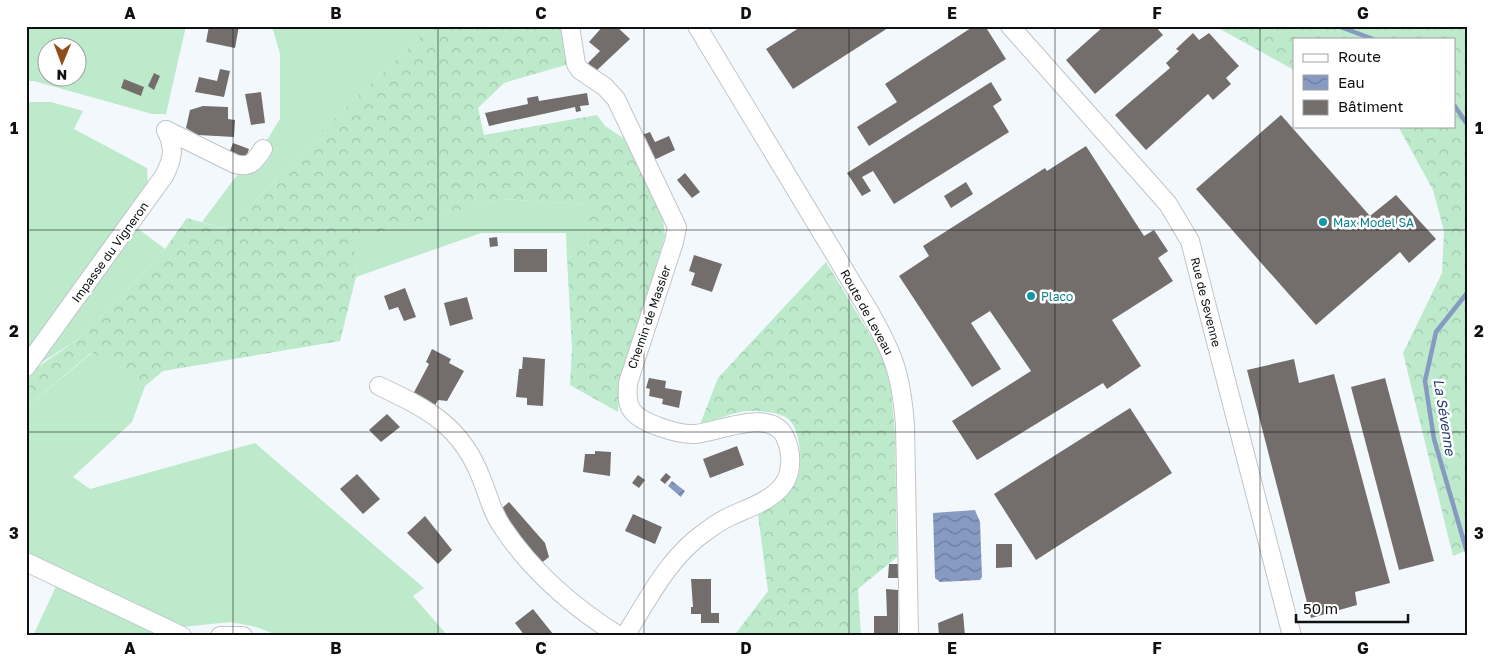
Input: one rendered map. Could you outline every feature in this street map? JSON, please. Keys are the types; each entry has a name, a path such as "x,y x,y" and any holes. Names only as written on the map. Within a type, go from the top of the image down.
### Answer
{"street":[{"name":"Chemin de Massier","path":"570,26 576,64 580,70 605,87 616,99 677,227 672,252 630,375 629,407 634,413 648,422 682,433 706,433 746,422 773,425 781,429 789,452 790,467 782,486 762,502 729,517 704,533 680,553 660,578 625,636"},
{"name":"Route de Leveau","path":"697,26 869,311 888,344 897,366 902,391 905,425 909,636"},
{"name":"Rue de Sevenne","path":"1010,26 1168,204 1180,220 1190,241 1292,636"},
{"name":"Impasse du Vigneron","path":"26,367 164,176 173,153 172,140 166,130 234,164 245,166 253,164 263,149"},
{"path":"379,386 421,406 450,427 467,449 482,480 494,513 503,529 551,586 584,614 618,636"},
{"path":"26,562 182,636"},
{"path":"220,636 243,636"}],"green space":[{"path":"26,26 186,26 166,114 152,114 59,88 88,88 88,38 38,38 38,82 26,81"},
{"path":"272,26 432,26 326,126 228,230 202,222 237,175 248,174 257,170 268,160 271,155 265,143 280,119 280,54"},
{"path":"432,26 559,26 562,28 569,64 504,83 478,108 484,135 597,115 605,126 625,139 662,209 665,236 620,384 618,412 570,385 572,348 567,259 588,245 585,204 500,199 354,239 356,277 340,341 163,371 145,386 92,352 26,408 26,375 80,338 165,249 187,218 228,230 326,126"},
{"path":"1192,26 1467,26 1467,550 1453,556 1403,353 1442,273 1444,231 1433,190 1399,128 1456,128 1456,38 1293,38 1293,69 1220,29"},
{"path":"28,102 51,102 83,111 74,129 147,168 148,188 26,358"},
{"path":"500,199 586,204 588,245 567,259 566,233 481,233 356,277 353,239"},
{"path":"137,228 165,249 80,338 33,368"},
{"path":"826,262 877,346 887,370 895,432 897,557 858,589 861,636 734,636 768,591 758,515 780,500 794,485 799,473 800,447 792,423 787,418 774,413 743,411 699,427 718,378"},
{"path":"93,352 145,386 132,422 73,477 90,489 255,443 424,588 413,596 448,636 280,636 256,627 231,622 181,627 26,556 26,408"},
{"path":"58,582 164,636 33,636"}],"water":[{"path":"672,481 685,491 681,497 668,486"},
{"path":"975,510 980,522 982,577 980,580 940,582 935,578 933,513"}],"building":[{"path":"209,26 239,26 235,48 206,42"},
{"path":"603,26 616,26 630,39 595,72 588,63 600,51 589,42"},
{"path":"802,26 891,26 793,89 766,49"},
{"path":"974,26 985,26 1006,59 869,146 857,127 897,102 885,84"},
{"path":"1104,26 1155,26 1163,35 1095,94 1066,60"},
{"path":"1193,33 1199,40 1209,33 1239,66 1226,78 1231,84 1213,100 1208,94 1146,150 1115,115 1170,68 1166,63 1179,51 1176,49"},
{"path":"220,69 230,71 224,97 195,92 199,77 217,81"},
{"path":"154,73 160,76 154,90 148,86"},
{"path":"124,79 144,87 141,96 121,88"},
{"path":"991,82 1002,100 993,106 1009,132 894,204 873,171 862,177 871,191 862,196 847,173"},
{"path":"261,92 265,123 251,125 245,94"},
{"path":"587,93 589,105 580,106 581,111 576,112 575,107 489,126 485,113 528,104 527,98 538,96 539,101"},
{"path":"203,106 228,107 228,119 235,120 234,137 198,135 186,128 190,110"},
{"name":"Max Model SA","path":"1281,115 1370,216 1396,195 1436,239 1409,263 1400,252 1316,325 1196,189"},
{"path":"650,132 655,142 669,136 675,150 654,160 642,135"},
{"path":"233,143 249,149 246,158 230,151"},
{"name":"Placo","path":"1086,146 1144,236 1154,230 1168,251 1158,258 1173,281 1112,320 1141,366 1107,389 1103,383 977,460 952,421 1031,371 990,311 971,323 1001,369 972,387 899,276 929,256 923,246 1045,168 1047,171"},
{"path":"685,173 700,192 692,198 677,180"},
{"path":"966,182 973,194 951,208 944,196"},
{"path":"497,237 498,246 490,247 489,238"},
{"path":"514,249 547,249 547,272 514,272"},
{"path":"694,255 722,264 712,292 691,285 695,273 689,271"},
{"path":"405,288 416,317 404,321 398,307 389,310 384,296"},
{"path":"467,297 473,319 450,326 444,303"},
{"path":"432,349 451,359 449,363 464,371 447,401 438,400 432,411 412,396 429,364 426,362"},
{"path":"523,357 545,359 543,406 527,405 527,398 516,397 519,369 522,369"},
{"path":"1294,359 1299,383 1334,374 1390,583 1355,592 1357,605 1311,618 1247,370"},
{"path":"649,378 666,381 665,388 682,391 679,408 662,404 663,399 649,396 650,389 646,388"},
{"path":"1385,378 1434,561 1399,570 1351,387"},
{"path":"1130,408 1172,473 1036,560 994,494"},
{"path":"387,414 400,427 381,442 369,430"},
{"path":"737,446 744,465 710,478 703,459"},
{"path":"595,451 611,452 610,476 583,472 585,454 595,454"},
{"path":"666,473 671,477 665,484 660,480"},
{"path":"357,474 380,499 363,514 340,489"},
{"path":"638,475 645,480 639,488 632,483"},
{"path":"509,502 545,543 549,557 540,564 501,515 504,512 501,509"},
{"path":"633,514 662,527 655,544 625,531"},
{"path":"425,516 452,550 438,564 407,533"},
{"path":"996,544 1012,544 1012,567 996,568"},
{"path":"889,564 900,564 898,578 888,578"},
{"path":"691,579 711,579 711,613 719,613 719,623 701,623 701,614 691,614 691,607 693,607"},
{"path":"886,589 898,590 898,636 874,636 874,616 887,616"},
{"path":"533,609 553,634 551,636 529,636 527,634 525,636 515,623"},
{"path":"963,613 965,636 939,636 938,623"}],"waterway":[{"name":"La Sévenne","path":"1338,26 1370,38"},
{"name":"La Sévenne","path":"1456,108 1467,124"},
{"name":"La Sévenne","path":"1467,293 1436,332 1425,381 1434,439 1467,552"}],"place":[{"name":"Max Model SA","path":"1323,222"},
{"name":"Placo","path":"1031,296"}]}
